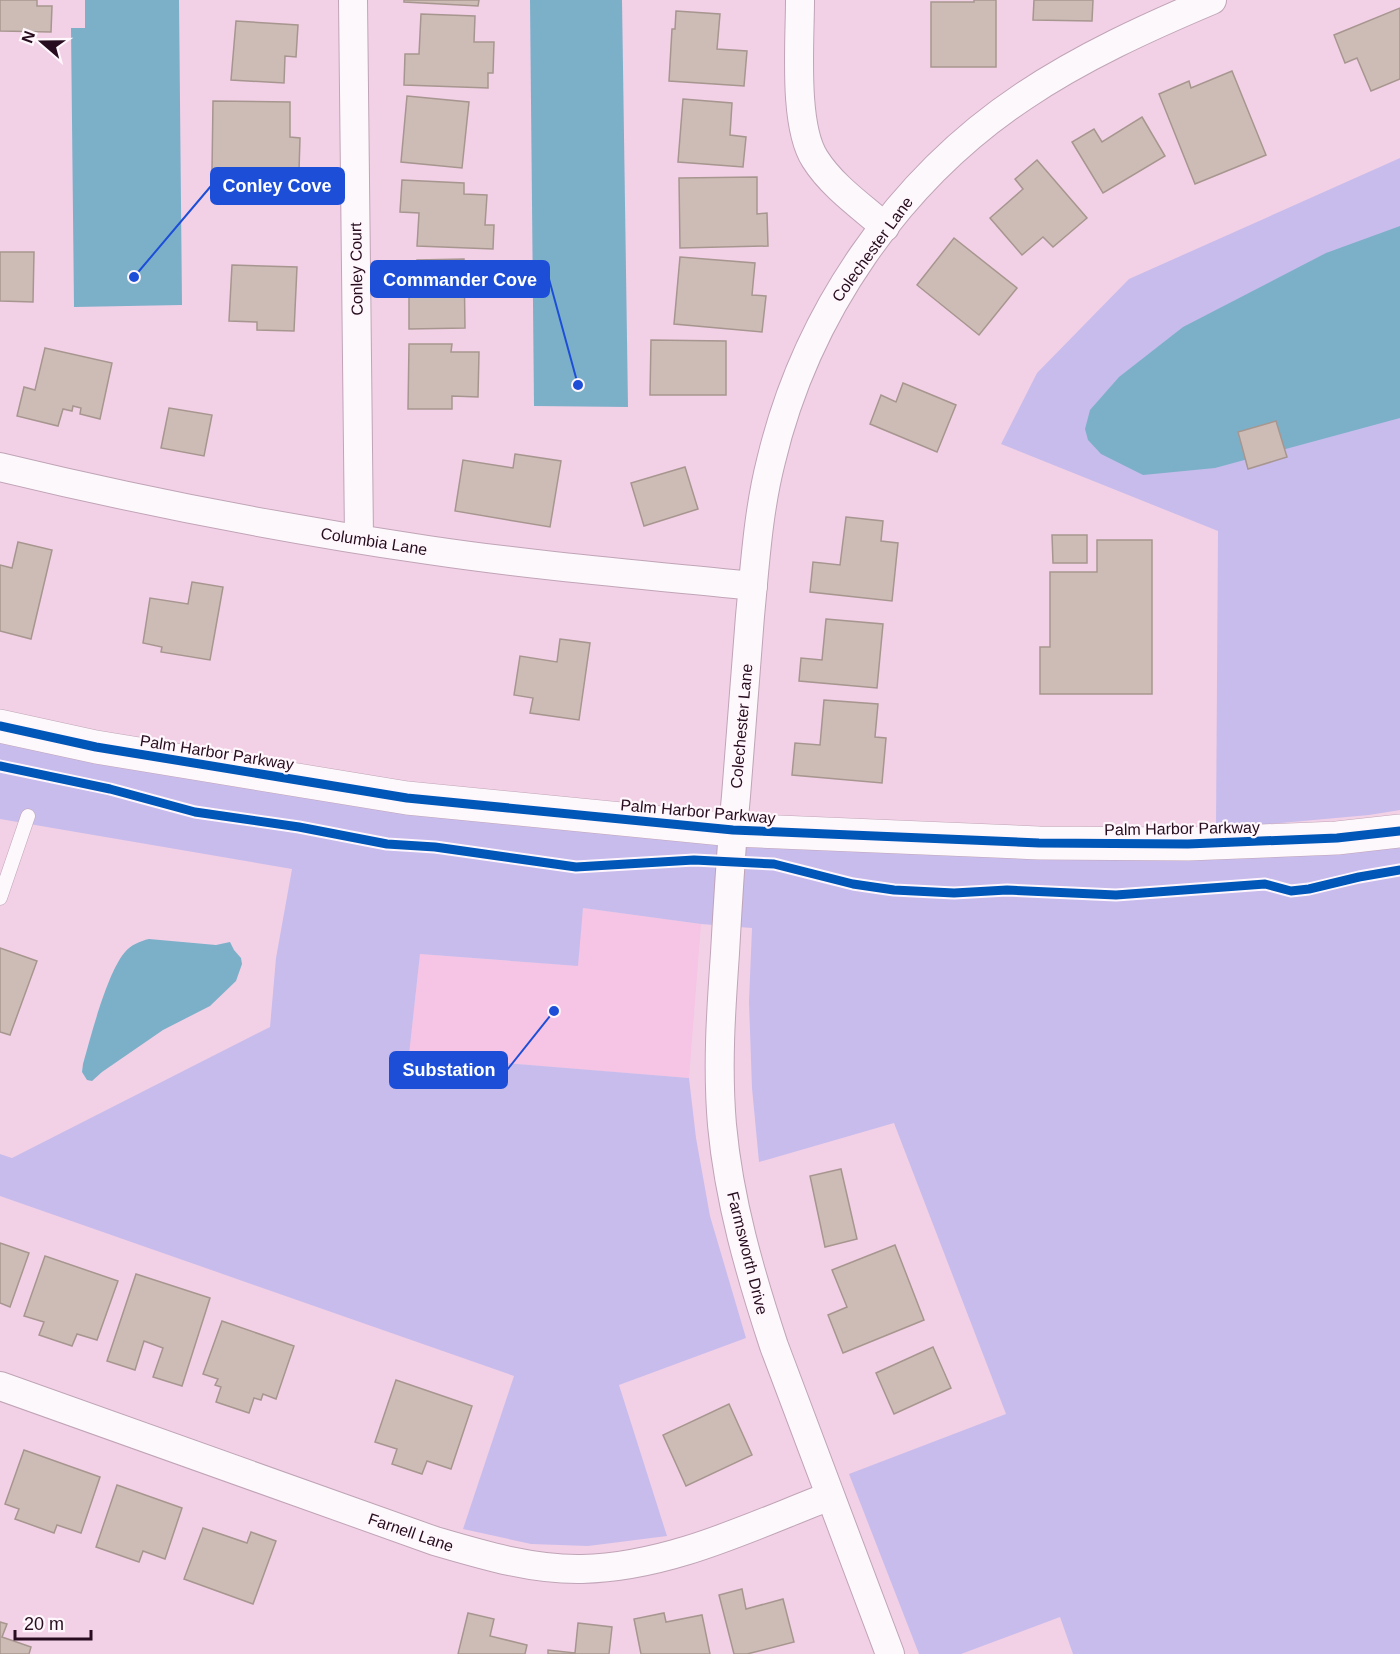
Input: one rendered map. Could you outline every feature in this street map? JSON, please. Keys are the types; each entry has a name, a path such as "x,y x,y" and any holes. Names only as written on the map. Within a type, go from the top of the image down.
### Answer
{"street":[{"name":"Conley Court","path":"353,0 359,538"},
{"path":"800,0 801,108 809,148 819,165 836,184 885,227"},
{"name":"Colechester Lane","path":"733,830 762,501 770,463 790,395 828,312 885,227 931,172 990,121 1026,94 1116,44 1212,0"},
{"name":"Columbia Lane","path":"0,467 157,502 306,531 426,550 753,586"},
{"name":"Palm Harbor Parkway","path":"0,726 96,747 407,798 733,830 1028,843 1188,844 1326,839 1400,831"},
{"name":"Farmsworth Drive","path":"733,830 720,1034 721,1103 727,1162 740,1232 758,1298 890,1654"},
{"name":"Farnell Lane","path":"0,1386 435,1541 526,1564 580,1569 608,1567 664,1557 830,1496"}],"lane":[{"path":"0,897 28,816"}],"shaded area":[{"path":"1400,158 1400,810 1216,829 1218,531 1001,444 1037,373 1129,279"},
{"path":"0,738 406,811 1400,842 1400,1654 1073,1654 1060,1617 961,1654 919,1654 849,1474 1006,1414 894,1123 759,1162 752,1088 749,1002 752,928 701,924 583,908 578,966 420,954 409,1055 689,1078 696,1138 710,1216 746,1338 619,1385 667,1536 588,1546 531,1544 463,1529 514,1376 0,1196 0,1154 12,1158 270,1027 276,958 292,869 0,819"},
{"path":"583,908 701,924 689,1078 409,1055 420,954 577,966"}],"water":[{"path":"85,0 179,0 182,305 74,307 71,28 85,28"},
{"path":"530,0 622,0 628,407 534,406"},
{"path":"1400,226 1400,418 1215,468 1143,475 1101,454 1088,440 1085,429 1090,410 1119,377 1183,327 1326,253"},
{"path":"149,939 216,945 230,942 241,958 242,964 236,981 210,1006 163,1030 92,1081 87,1080 82,1072 83,1064 100,1005 112,974 127,950"}],"building":[{"path":"0,0 37,0 37,6 52,6 51,32 0,31"},
{"path":"404,0 479,0 478,6 404,2"},
{"path":"974,0 996,0 996,67 931,67 931,2 974,2"},
{"path":"1034,0 1093,0 1092,21 1033,20"},
{"path":"1400,8 1400,79 1371,91 1357,58 1345,63 1334,35"},
{"path":"676,11 720,14 717,49 747,51 744,86 669,81 672,29 675,29"},
{"path":"421,14 475,16 474,42 494,42 493,73 488,73 488,88 404,85 405,54 419,54"},
{"path":"236,21 298,25 296,57 285,56 284,83 231,80"},
{"path":"1232,71 1266,155 1195,184 1159,94 1189,81 1191,88"},
{"path":"407,96 469,102 462,168 401,162"},
{"path":"683,99 732,103 730,135 746,137 743,167 678,162"},
{"path":"213,101 290,102 290,137 300,138 299,171 212,171"},
{"path":"1142,117 1165,156 1103,193 1072,142 1094,129 1102,142"},
{"path":"1037,160 1087,218 1053,247 1043,237 1022,255 990,218 1023,189 1015,179"},
{"path":"757,177 757,214 767,213 768,246 680,248 679,178"},
{"path":"402,180 464,183 464,194 487,195 485,225 494,225 493,249 417,246 419,213 400,212"},
{"path":"954,238 1017,288 979,335 917,285"},
{"path":"0,252 34,252 33,302 0,301"},
{"path":"680,257 755,263 752,295 766,296 762,332 674,324"},
{"path":"464,259 465,328 409,329 409,291 417,291 417,260"},
{"path":"232,265 297,267 294,331 257,330 257,322 229,321"},
{"path":"651,340 726,341 726,395 650,395"},
{"path":"409,344 452,344 451,352 479,352 478,397 452,396 452,409 408,409"},
{"path":"45,348 112,363 100,419 80,414 81,408 73,406 72,411 63,409 58,426 17,416 24,387 35,390"},
{"path":"903,383 956,405 937,452 870,424 881,395 896,402"},
{"path":"169,408 212,415 204,456 161,448"},
{"path":"1276,421 1287,457 1248,469 1238,432"},
{"path":"515,454 561,461 550,527 455,511 463,460 513,468"},
{"path":"685,467 698,509 644,526 631,483"},
{"path":"846,517 883,521 881,541 898,543 892,601 810,592 813,562 840,565"},
{"path":"1052,535 1087,535 1087,563 1053,563"},
{"path":"1097,540 1152,540 1152,694 1040,694 1040,647 1050,647 1050,572 1097,572"},
{"path":"18,542 52,550 31,639 0,631 0,565 12,568"},
{"path":"192,582 223,587 210,660 161,652 162,647 143,643 150,598 188,604"},
{"path":"826,619 883,624 877,688 799,681 801,658 822,660"},
{"path":"560,639 590,643 579,720 530,713 533,698 514,695 520,656 557,662"},
{"path":"824,700 878,704 875,737 886,738 882,783 792,775 795,743 820,745"},
{"path":"0,948 37,961 10,1035 0,1032"},
{"path":"841,1169 857,1239 825,1247 810,1176"},
{"path":"0,1243 29,1253 10,1307 0,1303"},
{"path":"895,1245 924,1320 843,1353 828,1315 847,1307 832,1270"},
{"path":"45,1256 118,1281 97,1340 77,1334 72,1346 39,1335 44,1322 24,1316"},
{"path":"136,1274 210,1298 182,1386 153,1377 163,1348 144,1341 135,1370 107,1361"},
{"path":"222,1321 294,1346 276,1399 263,1394 261,1400 254,1398 249,1413 216,1402 221,1387 215,1385 218,1379 203,1374"},
{"path":"933,1347 951,1388 894,1414 876,1373"},
{"path":"396,1380 472,1406 451,1469 427,1461 422,1474 392,1464 397,1449 375,1442"},
{"path":"729,1404 752,1455 686,1486 663,1435"},
{"path":"24,1450 100,1477 81,1533 57,1525 54,1533 15,1519 19,1509 5,1504"},
{"path":"117,1485 182,1508 165,1559 143,1551 139,1562 96,1547"},
{"path":"203,1528 247,1543 251,1532 276,1541 253,1604 184,1579"},
{"path":"742,1589 746,1609 783,1599 794,1642 747,1654 734,1654 719,1595"},
{"path":"468,1613 494,1619 490,1636 527,1645 525,1654 458,1654"},
{"path":"664,1613 666,1622 702,1615 710,1654 641,1654 634,1619"},
{"path":"0,1622 7,1624 2,1637 31,1647 29,1654 0,1654"},
{"path":"578,1623 612,1627 609,1654 548,1654 548,1650 575,1653"}],"cycle path":[{"path":"0,726 96,747 407,798 733,830 1039,843 1188,844 1337,838 1400,831"},
{"path":"0,766 110,789 195,812 299,827 387,844 435,847 576,867 694,860 774,864 853,884 894,890 954,893 1007,890 1116,895 1265,884 1291,891 1400,870"}],"place":[{"name":"Conley Cove","path":"134,277"},
{"name":"Commander Cove","path":"578,385"},
{"name":"Substation","path":"554,1011"}]}
